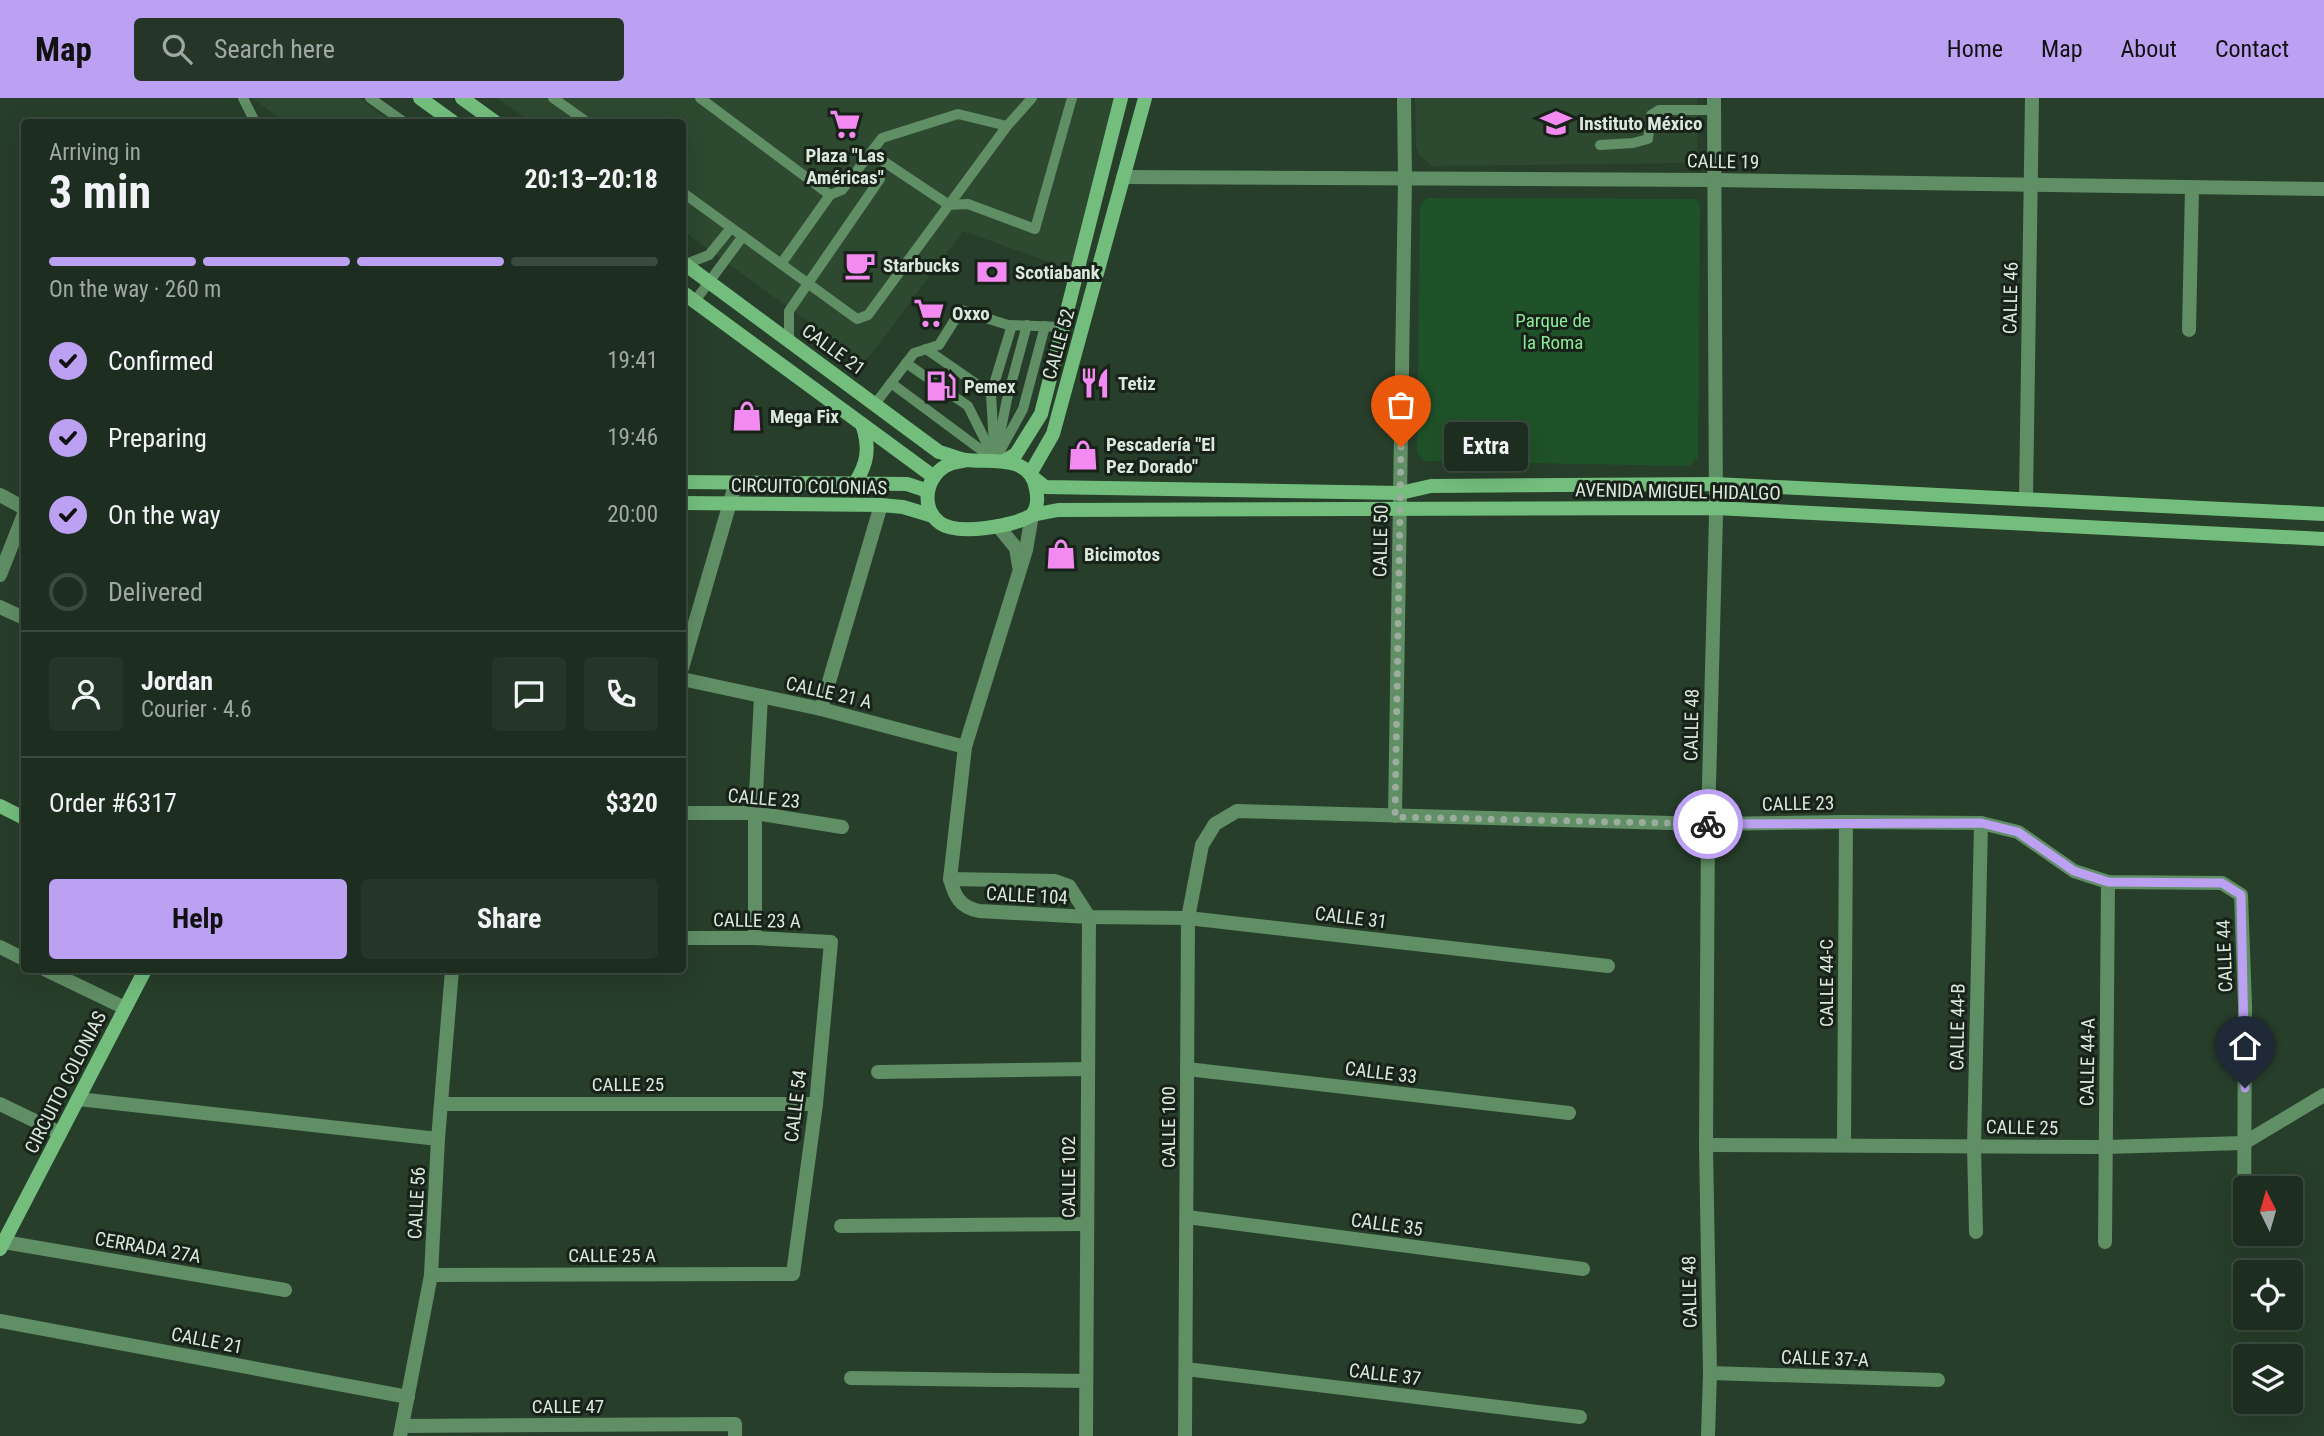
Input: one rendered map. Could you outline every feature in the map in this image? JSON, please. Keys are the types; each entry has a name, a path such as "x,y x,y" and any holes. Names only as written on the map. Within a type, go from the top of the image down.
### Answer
{"street":[{"path":"420,98 449,119"},
{"path":"462,98 491,119"},
{"name":"CALLE 52","path":"999,461 1016,454 1041,414 1121,98"},
{"name":"CALLE 52","path":"1033,477 1053,434 1145,98"},
{"name":"CALLE 50","path":"1395,817 1404,98"},
{"name":"CALLE 46","path":"2026,499 2032,98"},
{"name":"CALLE 48","path":"1708,1436 1710,1373 1706,1145 1707,824 1715,508 1714,104"},
{"name":"CALLE 19","path":"1123,177 1713,180 2324,189"},
{"path":"2189,330 2192,188"},
{"name":"CALLE 21","path":"686,264 939,452 966,460"},
{"path":"686,295 934,477"},
{"path":"1061,327 1081,334"},
{"path":"855,483 867,460 867,439 862,424"},
{"path":"950,879 965,747 1030,534 1032,515 1037,502 1033,477 1023,468 999,461 966,460 950,464 934,477 928,491 933,516 941,524 953,528 998,526 1018,522 1032,515"},
{"name":"AVENIDA MIGUEL HIDALGO","path":"1033,477 1045,487 1400,493 1432,486 1715,484 2324,514"},
{"name":"CIRCUITO COLONIAS","path":"686,482 907,484 928,491"},
{"path":"686,654 736,482"},
{"path":"0,495 21,506"},
{"name":"CIRCUITO COLONIAS","path":"686,503 881,505 903,507 933,516"},
{"path":"821,709 881,505"},
{"name":"AVENIDA MIGUEL HIDALGO","path":"1032,515 1058,510 1715,508 2324,539"},
{"path":"0,575 21,522"},
{"path":"998,526 1016,548 1019,570"},
{"path":"0,607 21,617"},
{"name":"CALLE 21 A","path":"686,680 821,709 965,747"},
{"path":"755,938 755,813 761,696"},
{"path":"0,806 21,816"},
{"name":"CALLE 23","path":"1215,824 1237,811 1707,824 1981,823 2018,832 2074,871 2108,882 2222,883 2241,895"},
{"name":"CALLE 23","path":"686,813 755,813 842,827"},
{"name":"CALLE 44-C","path":"1844,1144 1846,822"},
{"name":"CALLE 44-B","path":"1976,1232 1974,1146 1981,823"},
{"name":"CALLE 100","path":"1185,1436 1188,918 1202,845 1215,824"},
{"name":"CALLE 104","path":"950,879 1055,881 1069,886 1089,917 965,909 954,896 950,879"},
{"name":"CALLE 44-A","path":"2105,1242 2108,882"},
{"name":"CALLE 44","path":"2241,895 2245,1006 2244,1176"},
{"name":"CALLE 31","path":"1089,917 1188,918 1608,966"},
{"name":"CALLE 102","path":"1086,1436 1089,917"},
{"name":"CALLE 23 A","path":"686,939 755,938 831,942"},
{"name":"CALLE 54","path":"793,1274 816,1104 831,942"},
{"path":"0,947 21,958"},
{"path":"52,973 125,1008"},
{"name":"CIRCUITO COLONIAS","path":"2,1246 143,973"},
{"name":"CALLE 56","path":"401,1431 431,1275 438,1139 452,973"},
{"path":"877,1072 1088,1069"},
{"name":"CALLE 33","path":"1187,1069 1569,1113"},
{"name":"CALLE 25","path":"1706,1145 2105,1147 2244,1143 2324,1095"},
{"path":"78,1099 438,1139"},
{"path":"0,1104 60,1133"},
{"name":"CALLE 25","path":"441,1104 816,1104"},
{"name":"CALLE 35","path":"1187,1217 1583,1269"},
{"path":"841,1226 1087,1224"},
{"name":"CERRADA 27A","path":"2,1246 285,1290"},
{"name":"CALLE 25 A","path":"431,1275 793,1274"},
{"name":"CALLE 21","path":"0,1321 408,1397"},
{"name":"CALLE 37","path":"1186,1369 1580,1417"},
{"name":"CALLE 37-A","path":"1710,1373 1938,1380"},
{"path":"851,1378 1086,1381"},
{"name":"CALLE 47","path":"401,1431 735,1430"}],"lane":[{"path":"243,98 254,119"},
{"path":"370,98 400,119"},
{"path":"553,98 583,119"},
{"path":"699,98 830,195"},
{"path":"686,195 857,319 868,315 1007,127 1032,98"},
{"path":"871,153 949,205 968,204 1035,229 1072,98"},
{"path":"1600,145 1633,143 1648,139 1651,115 1659,110 1714,104"},
{"path":"781,264 830,195 842,190 883,138 958,114 1007,127"},
{"path":"789,340 789,311 880,179"},
{"path":"686,262 709,255 731,228"},
{"path":"695,301 743,236"},
{"path":"875,404 914,353 939,345 961,310 1012,325 1061,327"},
{"path":"999,461 992,394 1012,325"},
{"path":"999,461 1007,399 1027,325"},
{"path":"999,461 1023,409 1045,326"},
{"path":"926,349 992,394"},
{"path":"906,363 968,406 999,461"},
{"path":"891,383 999,461"}],"shaded area":[{"path":"252,98 359,98 388,119 281,119"},
{"path":"497,98 1120,98 1074,271 963,231 869,357 856,367 836,342 686,233 686,119 527,119"},
{"name":"Instituto México","path":"1415,98 1697,98 1697,155 1689,163 1432,166 1420,156 1416,148"}],"green space":[{"name":"Parque de la Roma","path":"1427,198 1695,199 1700,204 1698,457 1689,466 1424,461 1417,453 1420,206"}],"way so far":[{"path":"1401,447 1395,817 1708,824"}],"place":[{"name":"Instituto México","path":"1556,123"},
{"name":"Plaza \"Las Américas\"","path":"845,124"},
{"name":"Starbucks","path":"860,265"},
{"name":"Scotiabank","path":"992,272"},
{"name":"Oxxo","path":"929,313"},
{"name":"Tetiz","path":"1095,383"},
{"name":"Pemex","path":"941,386"},
{"name":"Mega Fix","path":"747,416"},
{"name":"Extra","path":"1401,447"},
{"name":"Pescadería \"El Pez Dorado\"","path":"1083,455"},
{"name":"Bicimotos","path":"1061,554"}],"route":[{"path":"1708,824 1981,823 2018,832 2074,871 2108,882 2222,883 2241,895 2245,1088"}]}
